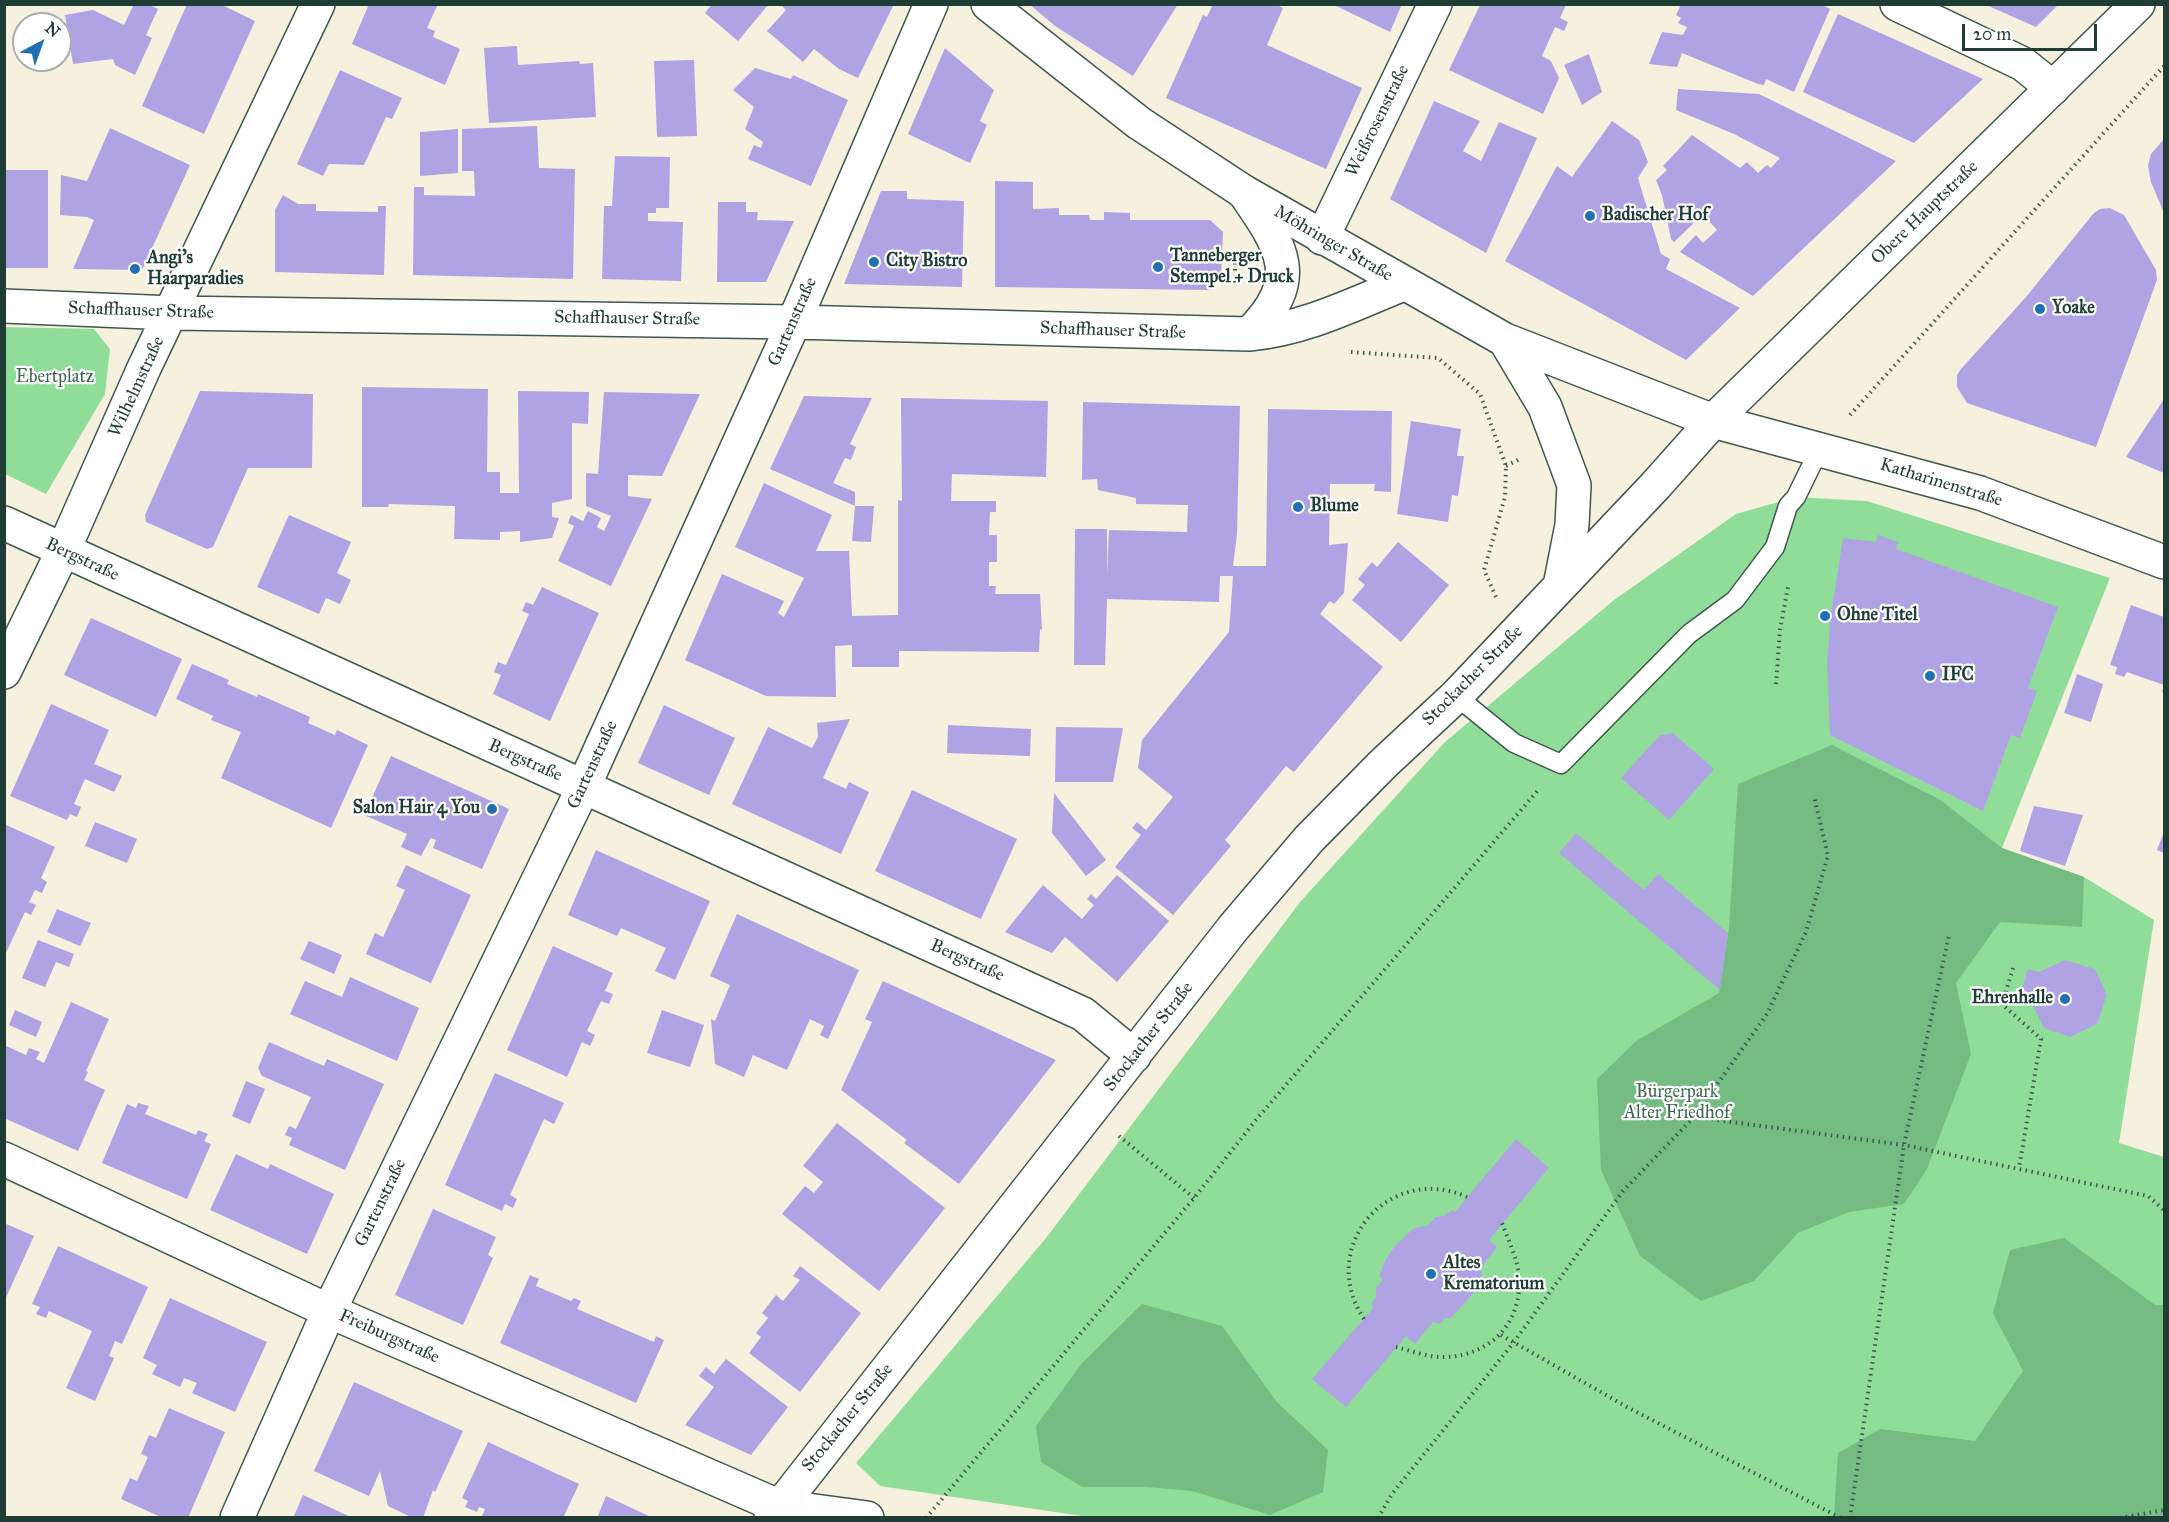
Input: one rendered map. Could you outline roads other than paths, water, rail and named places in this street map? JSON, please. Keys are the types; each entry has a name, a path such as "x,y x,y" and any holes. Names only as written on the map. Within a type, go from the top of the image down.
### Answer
{"street":[{"name":"Wilhelmstraße","path":"4,672 63,551 144,368 173,313 318,4"},
{"name":"Gartenstraße","path":"237,1518 329,1311 584,788 794,322 931,4"},
{"name":"Möhringer Straße","path":"988,4 1139,123 1244,192 1322,238 1505,340 1713,421"},
{"name":"Weißrosenstraße","path":"1322,238 1435,4"},
{"path":"1897,4 2023,64 2053,88"},
{"name":"Obere Hauptstraße","path":"1713,421 2138,4"},
{"path":"1244,192 1276,240 1282,257 1281,282 1275,302 1265,318 1249,334"},
{"name":"Schaffhauser Straße","path":"4,306 173,313 794,322 1249,334 1280,331 1310,323 1403,284"},
{"path":"1505,340 1545,407 1574,485 1572,525 1560,586"},
{"name":"Katharinenstraße","path":"1713,421 1980,493 2164,562"},
{"name":"Stockacher Straße","path":"774,1512 1091,1113 1234,927 1309,839 1383,764 1456,696 1656,485 1713,421"},
{"name":"Bergstraße","path":"4,523 1083,1014 1134,1056"},
{"name":"Freiburgstraße","path":"4,1158 329,1311 774,1512 867,1518"}],"lane":[{"path":"1456,696 1514,743 1561,764 1689,634 1735,600 1775,548 1788,506 1796,496 1819,450"}],"place":[{"name":"Badischer Hof","path":"1590,216"},
{"name":"City Bistro","path":"874,262"},
{"name":"Tanneberger Stempel + Druck","path":"1158,267"},
{"name":"Angi's Haarparadies","path":"135,269"},
{"name":"Yoake","path":"2040,309"},
{"name":"Blume","path":"1298,507"},
{"name":"Ohne Titel","path":"1825,616"},
{"name":"IFC","path":"1930,676"},
{"name":"Salon Hair 4 You","path":"492,809"},
{"name":"Ehrenhalle","path":"2065,999"},
{"name":"Altes Krematorium","path":"1431,1274"}],"park label":[{"name":"Ebertplatz","path":"55,378"},
{"name":"Bürgerpark Alter Friedhof","path":"1677,1103"}]}
